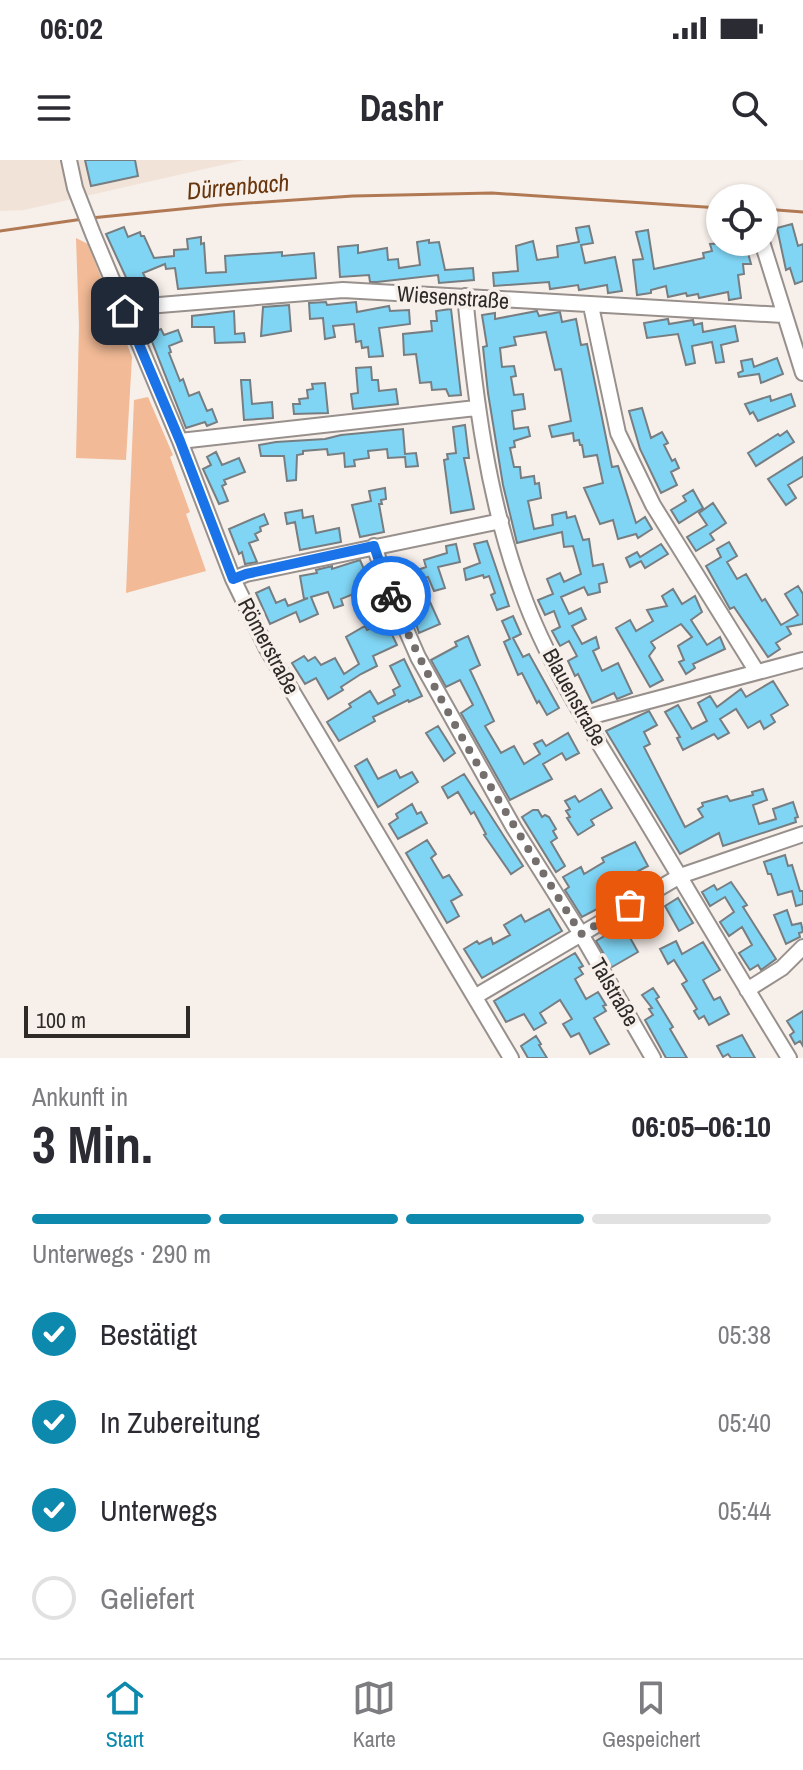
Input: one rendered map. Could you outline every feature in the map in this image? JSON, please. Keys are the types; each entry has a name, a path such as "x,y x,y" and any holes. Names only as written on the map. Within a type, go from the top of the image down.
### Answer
{"street":[{"name":"Römerstraße","path":"69,160 89,225 180,441 233,579 267,649 511,1058"},
{"path":"766,256 803,373"},
{"name":"Wiesenstraße","path":"125,311 135,307 343,290 783,315"},
{"name":"Blauenstraße","path":"465,296 476,408 501,521 522,595 550,655 585,718 789,1058"},
{"path":"591,306 618,433 653,505 757,672"},
{"path":"180,441 476,408"},
{"path":"233,579 374,546 501,521"},
{"name":"Talstraße","path":"374,546 418,657 514,828 581,934 653,1058"},
{"path":"585,718 803,660"},
{"path":"476,996 680,876 803,834"},
{"path":"747,990 782,968 803,947"}],"shaded area":[{"path":"0,160 244,160 24,210 0,211"},
{"path":"76,238 88,244 132,357 126,460 76,458 79,326"},
{"path":"148,397 173,455 170,457 190,512 186,514 206,571 126,593 134,400"}],"building":[{"path":"85,160 135,160 138,176 91,186"},
{"path":"792,224 798,246 803,244 803,281 795,284 790,268 786,270 778,228"},
{"path":"589,226 593,243 581,245 585,263 615,257 622,291 608,293 607,285 579,290 578,285 550,289 549,282 494,286 493,273 518,271 516,246 533,241 537,260 558,257 557,246 579,242 576,228"},
{"path":"124,227 128,237 140,232 144,236 154,258 174,256 174,250 188,249 187,239 201,237 206,273 226,272 225,256 314,253 316,278 178,289 175,268 166,269 165,264 143,273 151,290 135,297 106,234"},
{"path":"648,230 654,269 704,258 703,253 706,252 706,256 749,256 751,264 743,264 744,274 738,275 741,298 729,300 728,292 699,298 698,294 687,296 686,293 668,297 666,286 637,295 633,260 643,259 636,232"},
{"path":"429,240 429,243 439,242 445,270 473,268 474,280 439,283 438,275 370,282 369,275 340,277 338,247 358,245 358,253 387,248 388,260 398,259 399,268 420,265 417,242"},
{"path":"326,302 327,305 356,302 357,312 389,306 390,311 409,310 410,324 379,328 383,356 369,357 368,347 362,348 361,341 356,342 354,324 333,326 335,337 325,339 323,318 310,319 309,303"},
{"path":"289,305 291,331 261,336 263,307"},
{"path":"451,309 461,395 449,396 446,389 432,390 431,382 420,383 416,354 404,355 403,334 432,331 431,321 437,321 436,311"},
{"path":"234,311 235,334 244,333 245,342 215,343 214,327 192,327 192,316"},
{"path":"537,311 539,316 560,312 562,322 576,319 581,345 587,344 612,467 618,466 636,523 645,517 652,529 638,538 636,534 618,539 613,520 600,524 584,488 603,483 597,455 584,457 582,445 579,440 574,441 573,433 552,437 549,426 571,421 561,369 555,370 546,332 514,337 516,345 500,348 502,367 514,366 516,376 511,377 514,395 523,394 525,409 512,411 514,429 528,427 530,436 514,441 515,447 510,448 514,467 520,467 521,478 534,476 535,484 539,483 541,498 528,501 534,529 553,525 552,515 566,512 567,518 575,516 583,540 589,539 593,566 603,564 607,582 599,584 600,592 588,595 584,587 561,597 569,614 581,608 586,619 572,626 582,644 596,637 599,648 593,651 602,671 618,663 632,693 617,699 614,693 592,703 568,661 577,656 569,641 560,646 552,631 560,627 554,611 545,615 538,600 553,594 547,579 560,573 564,582 581,574 573,546 564,547 562,532 517,543 503,485 488,393 483,347 487,346 482,315 495,313 495,319"},
{"path":"668,319 669,324 693,320 694,325 702,323 703,332 735,326 738,341 721,345 724,362 716,363 712,342 692,346 695,363 686,365 678,334 647,338 644,323"},
{"path":"161,329 164,335 178,330 182,341 169,346 169,353 180,381 183,379 189,396 199,392 207,411 212,409 217,422 186,428 149,334"},
{"path":"777,358 783,374 761,383 759,374 739,377 738,373 743,371 741,361 752,359 754,367"},
{"path":"371,367 372,380 378,380 379,391 396,389 398,404 353,409 351,394 358,393 356,368"},
{"path":"241,380 250,380 252,404 272,402 273,418 244,420"},
{"path":"325,383 328,413 294,414 293,404 300,404 299,399 308,398 307,390 313,389 312,384"},
{"path":"791,394 795,406 758,421 745,404 770,396 771,401"},
{"path":"642,408 651,438 662,432 668,443 664,445 679,468 671,472 677,485 661,493 640,449 629,411"},
{"path":"465,425 469,458 464,458 474,509 451,513 444,460 448,459 447,454 456,453 453,427"},
{"path":"403,429 405,454 416,453 418,466 406,467 405,457 388,458 387,449 368,451 369,458 354,460 355,466 345,467 344,453 328,455 327,449 303,451 303,454 297,455 296,480 287,481 284,456 261,456 259,445 325,439"},
{"path":"787,431 794,442 756,466 748,453"},
{"path":"216,452 222,465 239,458 245,472 224,480 226,484 222,486 228,501 219,504 203,469 211,465 207,457"},
{"path":"803,457 803,476 788,485 796,498 786,505 768,479"},
{"path":"385,488 386,499 379,504 384,532 360,537 352,505 371,501 369,491"},
{"path":"693,490 703,508 679,523 671,510 686,501 683,496"},
{"path":"713,503 726,523 710,534 714,540 696,551 687,537 707,525 699,513"},
{"path":"302,510 303,518 313,516 316,533 339,528 341,542 300,550 295,522 287,524 285,513"},
{"path":"264,514 268,524 260,527 261,531 255,534 258,540 249,543 257,562 245,564 229,529"},
{"path":"487,541 509,606 497,610 491,595 495,593 489,576 466,580 464,569 480,563 474,544"},
{"path":"729,542 737,556 727,562 737,579 746,574 781,625 798,615 785,594 798,586 803,594 803,624 787,627 791,634 776,643 780,649 768,657 734,607 730,609 706,566 721,557 717,549"},
{"path":"456,544 460,562 438,567 445,588 434,591 428,577 411,582 413,589 401,593 393,570 406,565 409,573 426,567 424,560 447,553 446,546"},
{"path":"661,544 668,554 645,568 641,561 630,567 626,558 637,552 640,557"},
{"path":"360,560 374,592 360,598 358,592 341,599 343,605 334,608 328,592 311,597 318,614 300,622 296,612 270,624 256,593 269,587 276,603 285,599 288,606 308,598 304,599 300,576"},
{"path":"673,589 682,604 695,596 702,612 691,620 707,645 720,637 725,649 693,664 695,668 686,674 679,662 684,660 678,646 692,637 681,624 651,642 655,648 649,656 663,680 650,687 616,628 630,620 636,631 653,621 647,610 667,606 662,596"},
{"path":"430,602 440,624 419,633 411,609"},
{"path":"513,616 521,634 513,638 523,657 529,654 559,708 547,715 539,701 537,703 522,673 518,675 504,642 510,639 502,621"},
{"path":"386,622 397,645 373,656 377,666 341,687 343,690 328,699 316,678 305,684 292,663 304,656 308,661 315,657 321,665 335,658 344,674 359,664 346,637 365,626 367,630"},
{"path":"468,636 480,665 470,670 494,721 485,726 501,753 514,746 524,764 540,754 534,744 542,740 546,746 568,733 579,753 566,760 562,753 543,764 552,779 510,800 461,713 473,705 460,680 446,687 431,660 457,646 455,642"},
{"path":"404,659 422,696 373,717 375,721 339,741 327,722 370,691 378,704 395,695 393,690 400,686 390,666"},
{"path":"773,681 788,705 771,715 775,722 764,729 760,721 748,728 736,709 720,719 729,733 718,739 714,734 683,750 677,738 680,737 665,712 678,705 692,729 707,721 698,703 710,696 717,707 741,689 746,697"},
{"path":"649,711 657,725 644,732 650,744 644,747 685,827 703,817 698,809 703,806 702,803 727,796 730,801 763,789 767,800 753,805 759,824 776,819 773,809 793,802 798,817 795,818 796,822 723,846 719,833 680,854 606,731"},
{"path":"438,726 455,753 444,761 426,733"},
{"path":"367,759 378,779 396,770 400,778 412,772 418,782 378,807 355,766"},
{"path":"464,774 523,866 511,874 484,835 474,812 471,814 458,792 448,798 442,787"},
{"path":"601,789 612,808 591,820 594,825 578,835 567,818 570,817 566,811 570,809 565,801 575,796 579,802"},
{"path":"412,804 427,823 398,839 389,824 398,818 396,814"},
{"path":"538,810 542,817 549,817 556,829 553,831 557,838 551,842 565,866 556,872 522,817"},
{"path":"427,840 436,854 431,858 443,878 449,875 462,895 451,901 459,916 447,923 406,853"},
{"path":"635,842 648,866 625,878 627,882 611,891 616,899 582,917 565,890 569,887 563,877 581,867 584,874 604,862 602,858"},
{"path":"785,855 788,866 792,865 800,891 803,891 803,904 796,906 792,891 778,895 771,874 768,874 764,862"},
{"path":"731,882 776,959 761,970 758,965 750,970 739,953 752,945 742,927 729,936 720,922 734,912 725,897 710,906 702,892 714,885 717,890"},
{"path":"678,898 693,923 679,931 665,906"},
{"path":"549,909 562,931 482,978 464,949 477,941 479,944 491,938 493,944 510,935 504,925 521,915 525,922"},
{"path":"787,910 792,925 801,923 803,932 786,944 774,915"},
{"path":"623,925 638,952 612,967 596,941"},
{"path":"676,941 682,954 703,942 720,970 703,980 714,1000 720,997 729,1014 709,1025 704,1016 699,1019 694,1011 697,1009 682,984 687,981 674,960 668,964 660,949"},
{"path":"575,953 583,966 579,968 583,974 575,979 586,999 598,992 606,1005 603,1006 606,1011 594,1018 609,1044 590,1054 579,1033 571,1037 563,1024 572,1019 560,1000 540,1013 546,1023 534,1030 524,1014 506,1022 494,1001"},
{"path":"653,988 673,1027 670,1029 687,1058 666,1058 645,1020 653,1015 649,1009 652,1008 642,995"},
{"path":"803,1011 803,1046 800,1041 795,1044 790,1035 794,1032 787,1021"},
{"path":"742,1035 755,1058 731,1058 728,1054 723,1057 717,1046"},
{"path":"536,1036 547,1058 528,1058 521,1046"}],"waterway":[{"name":"Dürrenbach","path":"91,218 353,196 492,193 706,207"},
{"name":"Dürrenbach","path":"778,210 803,212"},
{"name":"Dürrenbach","path":"0,231 83,219"}],"way so far":[{"path":"391,596 418,657 514,828 581,934 630,905"}],"route":[{"path":"125,311 180,441 233,579 374,546 391,596"}]}
